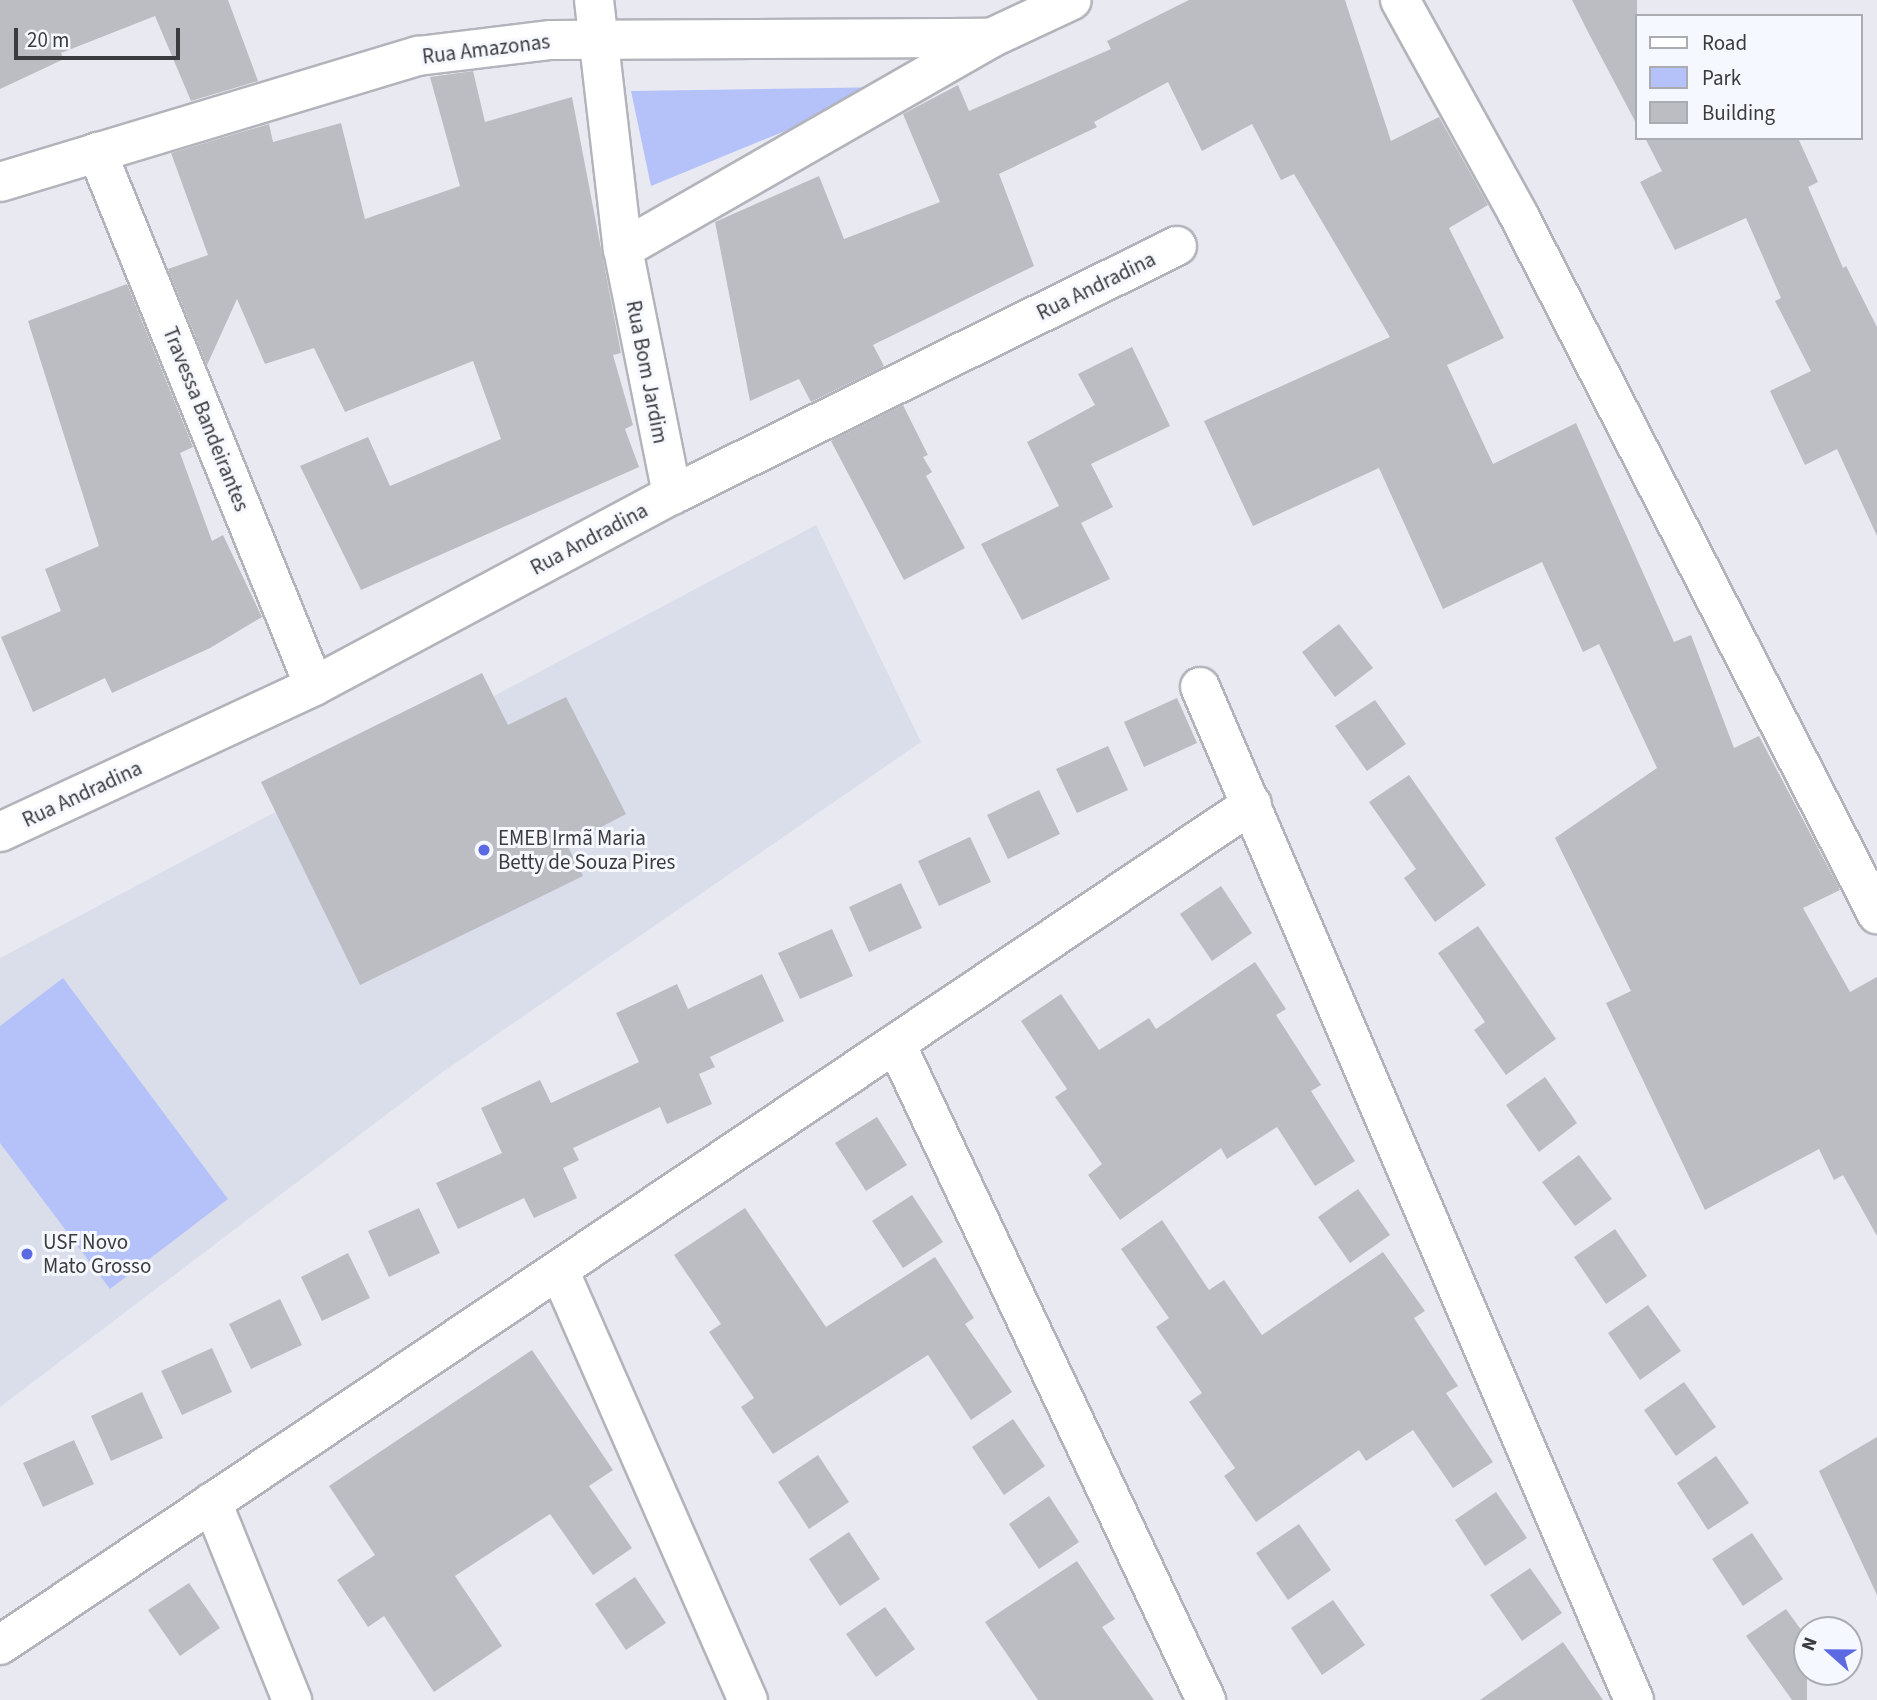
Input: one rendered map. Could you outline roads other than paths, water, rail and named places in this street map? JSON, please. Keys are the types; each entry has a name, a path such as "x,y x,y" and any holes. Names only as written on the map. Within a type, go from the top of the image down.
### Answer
{"street":[{"path":"594,0 603,43"},
{"name":"Rua Amazonas","path":"623,249 991,38 1072,0"},
{"path":"1400,0 1518,214 1877,914"},
{"name":"Rua Amazonas","path":"0,182 418,56 551,40 603,43 991,38"},
{"name":"Rua Bom Jardim","path":"603,43 623,249 671,495"},
{"name":"Travessa Bandeirantes","path":"97,152 314,686"},
{"name":"Rua Andradina","path":"0,832 314,686 671,495 1177,246"},
{"path":"1200,687 1634,1700"},
{"path":"0,1645 1252,804"},
{"path":"896,1044 1206,1700"},
{"path":"559,1270 748,1700"},
{"path":"212,1502 292,1700"}],"place":[{"name":"EMEB Irmã Maria Betty de Souza Pires","path":"484,850"},
{"name":"USF Novo Mato Grosso","path":"27,1254"}]}
